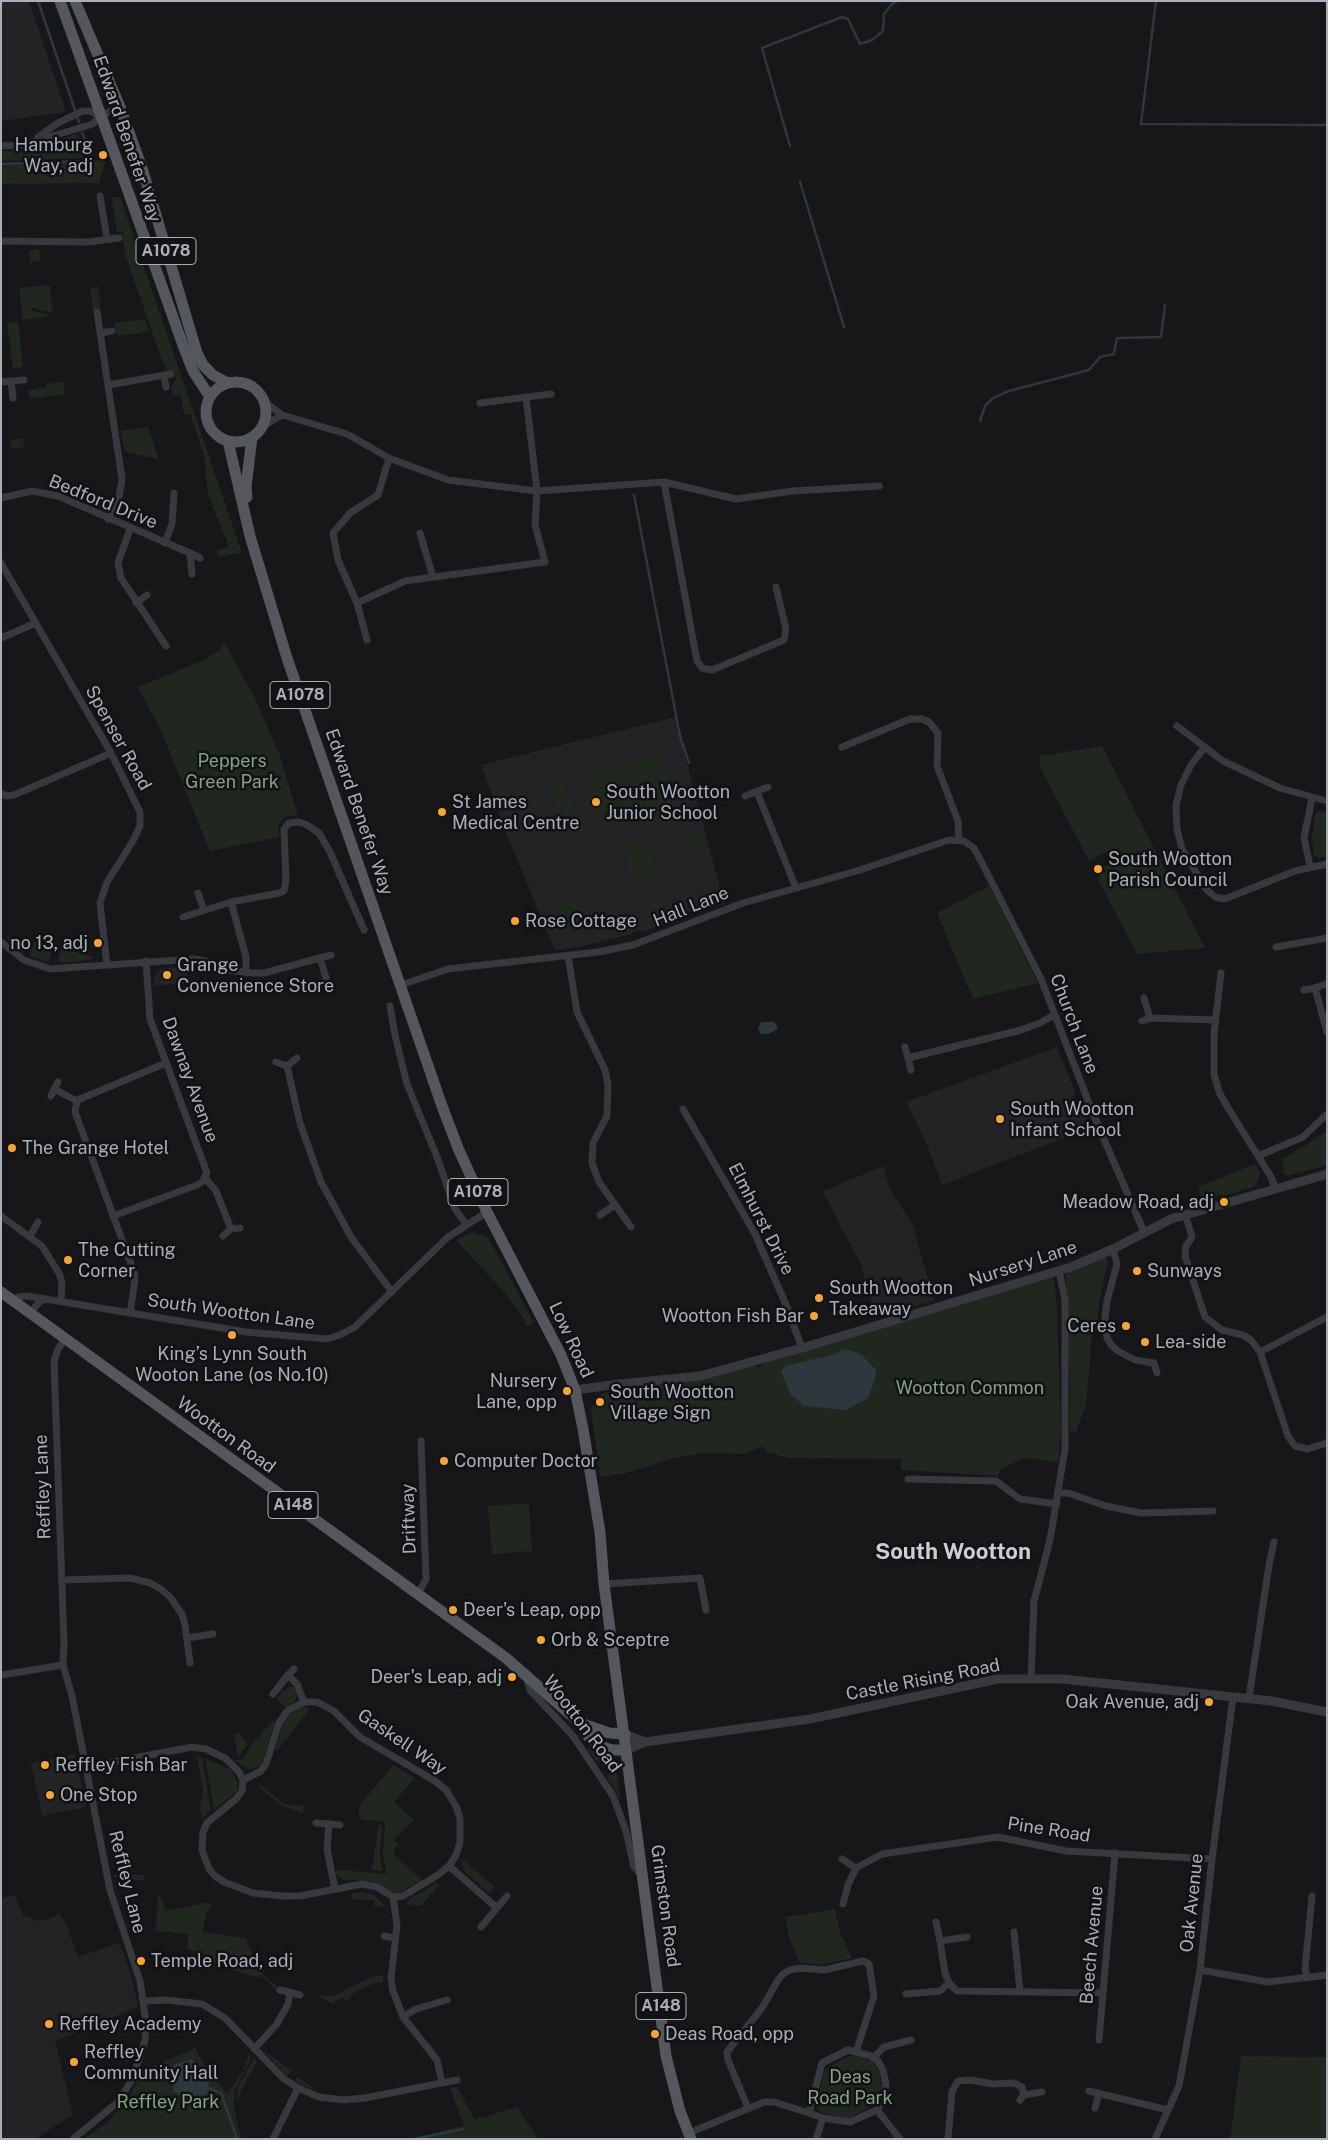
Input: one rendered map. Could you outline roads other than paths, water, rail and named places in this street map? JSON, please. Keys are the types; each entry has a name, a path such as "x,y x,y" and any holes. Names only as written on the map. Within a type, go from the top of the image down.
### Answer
{"main road":[{"name":"Edward Benefer Way","path":"60,1 184,348 193,371 210,397"},
{"name":"Edward Benefer Way","path":"75,1 120,107 148,186 191,339 204,365 213,374 228,383 241,382 249,384 256,389 265,402"},
{"path":"228,383 219,387 210,397 207,405 208,423 220,437 228,441 237,442 252,437 263,426 266,410 265,402"},
{"name":"Edward Benefer Way","path":"250,536 246,487 252,437"},
{"name":"Edward Benefer Way","path":"228,441 250,536 306,715 401,985"},
{"name":"Low Road","path":"401,985 458,1148 487,1212 561,1354 575,1390 600,1532 604,1584 625,1734"},
{"name":"Wootton Road","path":"1,1292 506,1658 580,1723 588,1736 599,1746 613,1750 626,1750"},
{"name":"Wootton Road","path":"580,1723 609,1733 625,1734"},
{"name":"Grimston Road","path":"625,1734 666,2056 677,2103 690,2136"}],"street":[{"path":"1,146 10,147 32,142 93,124 100,116 120,107"},
{"path":"32,142 58,123 83,110 90,110 100,116"},
{"path":"100,196 107,239"},
{"path":"1,241 88,242 119,238"},
{"path":"97,312 122,479 119,497 108,519"},
{"path":"101,334 112,331"},
{"path":"108,385 168,374 166,387"},
{"path":"1,382 24,380"},
{"path":"11,381 13,398"},
{"path":"480,403 551,394"},
{"path":"356,603 405,581 546,564 535,525 537,491 526,397"},
{"path":"265,402 282,415 347,434 389,458 448,480 537,491 664,482 736,499 793,492 878,486"},
{"path":"263,426 282,415"},
{"path":"367,640 356,603 338,560 333,533 350,514 378,495 389,458"},
{"path":"664,482 697,661 702,668 712,670 784,640 786,629 776,587"},
{"name":"Bedford Drive","path":"1,498 26,492 44,492 58,496 200,558"},
{"name":"Bedford Drive","path":"165,542 172,524 174,493"},
{"path":"130,528 119,558 118,570 124,586 166,646"},
{"path":"420,532 432,577"},
{"path":"190,553 192,574"},
{"name":"Spenser Road","path":"1,563 111,753 140,812 140,826 133,841 107,882 100,902 107,965"},
{"path":"136,603 147,595"},
{"path":"1,638 36,623"},
{"path":"842,747 910,719 922,719 929,722 938,733 937,766 958,821 959,840"},
{"path":"1177,726 1222,761 1258,778 1312,798 1327,801"},
{"path":"1204,748 1191,765 1181,785 1176,806 1177,829 1182,849 1206,889 1215,897 1225,899 1310,866 1327,864"},
{"path":"1,793 6,796 14,795 111,753"},
{"path":"745,796 768,787"},
{"path":"757,792 796,888"},
{"path":"1310,866 1304,838 1312,798"},
{"path":"183,917 230,902 279,893 284,890 286,879 284,829 289,823 299,822 315,829 327,847 364,930"},
{"name":"Hall Lane","path":"401,985 448,969 568,956 632,946 672,932 726,909 860,870 949,840 959,840"},
{"name":"Church Lane","path":"959,840 969,844 981,861 1041,979 1094,1116 1144,1232"},
{"path":"198,894 204,910"},
{"path":"230,902 246,957 246,973"},
{"path":"1276,946 1327,938"},
{"path":"1,942 24,960 50,970 146,961 194,959 204,960 226,970 264,973 331,955"},
{"path":"568,956 577,1012 600,1058 607,1078 608,1107 604,1124 594,1143 592,1163 599,1182 631,1227"},
{"path":"320,958 330,991"},
{"name":"Dawnay Avenue","path":"146,961 150,1018 206,1167 205,1178 216,1191 231,1229"},
{"path":"1221,973 1216,1020 1214,1074 1219,1092 1239,1129 1270,1175 1276,1189"},
{"path":"1304,990 1326,984"},
{"path":"1315,988 1327,1032"},
{"path":"1144,998 1150,1018"},
{"path":"390,1006 395,1015 410,1084 455,1209 466,1224"},
{"path":"908,1058 1021,1030 1054,1015"},
{"path":"1142,1021 1150,1018 1216,1020"},
{"path":"905,1047 911,1070"},
{"path":"287,1066 297,1058"},
{"path":"276,1062 287,1066"},
{"path":"77,1101 166,1064"},
{"path":"287,1066 300,1124 321,1182 351,1238 392,1292"},
{"path":"54,1089 77,1101"},
{"path":"77,1101 76,1118 134,1272 135,1280 130,1313"},
{"name":"Elmhurst Drive","path":"684,1109 755,1234 787,1307 802,1348"},
{"path":"1258,1156 1303,1137 1327,1114"},
{"path":"437,1157 445,1154"},
{"name":"Nursery Lane","path":"575,1390 700,1376 802,1348 1059,1270 1113,1249 1160,1224 1185,1214 1327,1174"},
{"path":"113,1216 197,1185 205,1178"},
{"path":"600,1215 615,1205"},
{"name":"South Wootton Lane","path":"14,1302 18,1297 27,1296 61,1300 246,1332 327,1339 355,1327 435,1248 466,1224 487,1212"},
{"path":"1185,1214 1192,1237 1186,1246 1185,1256 1205,1317 1222,1330 1243,1335 1251,1340 1260,1352 1290,1441 1295,1446 1307,1449 1327,1443"},
{"path":"1,1216 42,1246 57,1269 62,1283 61,1300"},
{"path":"30,1236 38,1222"},
{"path":"223,1236 231,1229 240,1228"},
{"path":"1113,1249 1117,1264 1107,1301 1104,1327 1107,1337 1118,1350 1135,1360 1154,1362 1157,1373"},
{"path":"1031,1678 1034,1601 1060,1493 1066,1431 1065,1300 1059,1270"},
{"path":"30,1313 39,1302 47,1299"},
{"path":"1260,1352 1327,1317"},
{"name":"Reffley Lane","path":"65,1340 58,1349 54,1361 64,1643 63,1665 72,1696 110,1890 140,1981 146,2022 145,2040 131,2081 118,2102 73,2139"},
{"name":"Driftway","path":"418,1594 426,1580 421,1441"},
{"path":"908,1479 996,1481 1020,1499 1057,1504"},
{"path":"1060,1493 1106,1506 1141,1513 1213,1511"},
{"path":"1249,1698 1274,1542"},
{"path":"62,1580 130,1578 150,1583 161,1590 177,1606 185,1625 190,1663"},
{"path":"604,1584 700,1578 706,1610"},
{"path":"187,1638 213,1634"},
{"path":"1,1675 63,1665"},
{"path":"273,1694 294,1669"},
{"path":"243,1780 261,1771 270,1757 283,1717 295,1706 304,1702 298,1684 288,1675"},
{"name":"Wootton Road","path":"527,1676 530,1690 572,1736 613,1796 626,1831 634,1867 642,1875"},
{"name":"Castle Rising Road","path":"626,1750 645,1742 810,1719 998,1679 1031,1678 1233,1696 1327,1712"},
{"name":"Oak Avenue","path":"1155,2139 1179,2086 1200,1970 1233,1696"},
{"name":"Gaskell Way","path":"304,1702 317,1702 334,1711 360,1737 435,1781 446,1790 457,1808 461,1832 456,1855 448,1866 414,1890 403,1896 393,1897"},
{"name":"Castle Rising Road","path":"625,1734 645,1742"},
{"path":"86,1767 181,1748 202,1748 225,1758 239,1772 243,1780 242,1791 214,1816 203,1832 202,1850 209,1869 224,1882 267,1895 300,1896 362,1884 377,1887 393,1897 397,1926 391,1978 392,1991 403,2017 437,2060 442,2082"},
{"path":"316,1823 340,1825"},
{"path":"329,1824 327,1849 335,1889"},
{"name":"Pine Road","path":"856,1868 882,1854 998,1837 1066,1851 1212,1858"},
{"name":"Beech Avenue","path":"1099,2040 1115,1853"},
{"path":"842,1859 856,1868 848,1885 843,1904"},
{"path":"448,1866 497,1908"},
{"path":"481,1927 507,1896"},
{"path":"1306,1978 1312,1896"},
{"path":"936,1922 945,1973 949,1983 957,1991 1103,1993"},
{"path":"1014,1932 1020,1991"},
{"path":"384,1936 395,1938"},
{"path":"940,1941 967,1937"},
{"path":"748,2108 728,2060 727,2052 762,2008 778,1980 790,1970 801,1968 824,1970 863,1961 869,1964 874,1996 856,2052"},
{"path":"1200,1970 1268,1982 1327,1975"},
{"path":"906,1994 940,1991 949,1983"},
{"path":"280,1990 300,1995"},
{"path":"254,2049 277,2024 288,2004 290,1992"},
{"path":"144,2001 166,2000 202,2004 225,2018 284,2079 298,2088 319,2096 344,2100 365,2098 457,2080"},
{"path":"403,2017 416,2009 447,2000"},
{"path":"873,2058 884,2047 911,2040"},
{"path":"690,2136 764,2102 774,2102 810,2114 823,2118 850,2122 877,2110 882,2102 886,2084 883,2070 878,2061 848,2050 822,2063 810,2114"},
{"path":"948,2139 952,2092 958,2081 970,2080 992,2084 1014,2083 1022,2087 1022,2097 1042,2092"},
{"path":"274,2139 298,2088"},
{"path":"1089,2091 1168,2110"},
{"path":"1095,2108 1098,2093"},
{"path":"877,2110 900,2139"},
{"path":"816,2139 823,2118"}],"waterway":[{"path":"38,1 79,122"},
{"path":"790,146 762,48 842,17 848,19 860,44 872,40 883,31 884,14 892,4 898,1"},
{"path":"1156,1 1141,124 1327,125"},
{"path":"1,164 86,161 92,157 82,133"},
{"path":"800,182 844,327"},
{"path":"980,421 985,406 993,398 1009,391 1089,370 1100,357 1114,354 1117,338 1161,337 1165,305"},
{"path":"634,495 680,736 689,763"},
{"path":"208,2088 221,2093 237,2139"},
{"path":"415,2139 463,2129"}],"place":[{"name":"Hamburg Way, adj","path":"103,155"},
{"name":"South Wootton Junior School","path":"596,802"},
{"name":"St James Medical Centre","path":"442,812"},
{"name":"South Wootton Parish Council","path":"1098,869"},
{"name":"Rose Cottage","path":"515,921"},
{"name":"no 13, adj","path":"98,943"},
{"name":"Grange Convenience Store","path":"167,975"},
{"name":"South Wootton Infant School","path":"1000,1119"},
{"name":"The Grange Hotel","path":"12,1148"},
{"name":"Meadow Road, adj","path":"1224,1202"},
{"name":"The Cutting Corner","path":"68,1260"},
{"name":"Sunways","path":"1137,1271"},
{"name":"South Wootton Takeaway","path":"819,1298"},
{"name":"Wootton Fish Bar","path":"814,1316"},
{"name":"Ceres","path":"1126,1326"},
{"name":"King’s Lynn South Wooton Lane (os No.10)","path":"232,1335"},
{"name":"Lea-side","path":"1145,1342"},
{"name":"Nursery Lane, opp","path":"567,1391"},
{"name":"South Wootton Village Sign","path":"600,1402"},
{"name":"Computer Doctor","path":"444,1461"},
{"name":"Deer's Leap, opp","path":"453,1610"},
{"name":"Orb & Sceptre","path":"541,1640"},
{"name":"Deer's Leap, adj","path":"512,1677"},
{"name":"Oak Avenue, adj","path":"1209,1702"},
{"name":"Reffley Fish Bar","path":"45,1765"},
{"name":"One Stop","path":"50,1795"},
{"name":"Temple Road, adj","path":"141,1961"},
{"name":"Reffley Academy","path":"49,2024"},
{"name":"Deas Road, opp","path":"655,2034"},
{"name":"Reffley Community Hall","path":"74,2062"}],"district":[{"name":"South Wootton","path":"953,1552"}],"park label":[{"name":"Peppers Green Park","path":"232,771"},
{"name":"Wootton Common","path":"970,1388"},
{"name":"Deas Road Park","path":"850,2087"},
{"name":"Reffley Park","path":"168,2102"}]}
